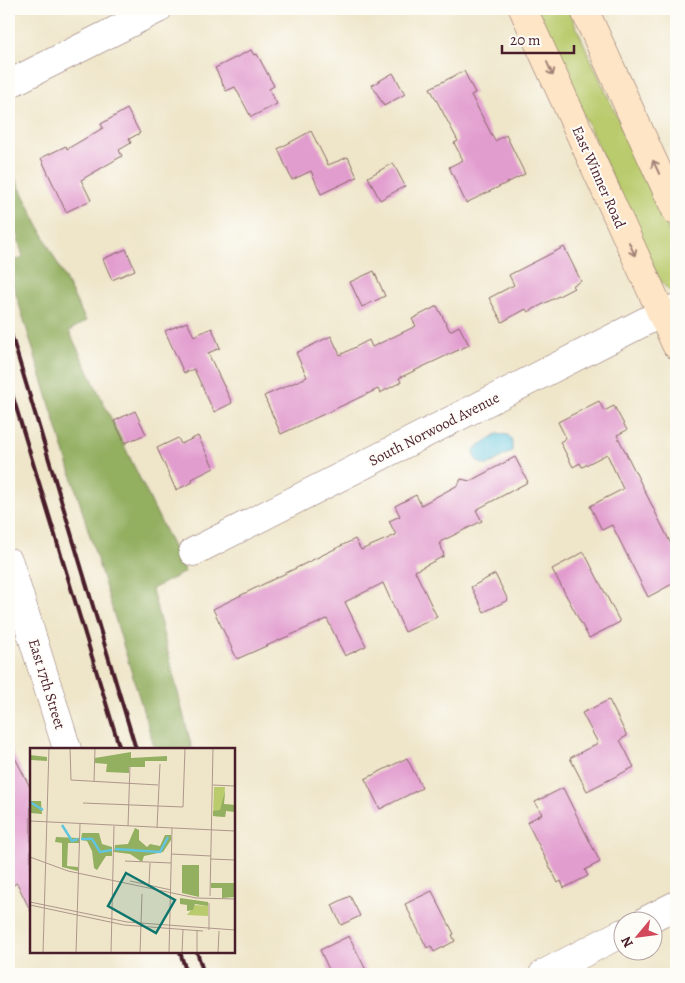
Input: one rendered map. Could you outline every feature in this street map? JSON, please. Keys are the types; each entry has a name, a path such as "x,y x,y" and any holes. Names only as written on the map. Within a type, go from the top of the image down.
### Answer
{"street":[{"path":"9,84 158,9"},
{"name":"East Winner Road","path":"523,9 669,311 676,345"},
{"path":"584,9 676,211"},
{"name":"South Norwood Avenue","path":"193,552 669,311"},
{"name":"East 17th Street","path":"9,562 67,748"},
{"path":"662,913 676,906"},
{"path":"543,974 612,938"}],"green space":[{"path":"535,9 568,9 676,246 676,290 668,290 659,279"},
{"path":"12,172 86,321 69,331 185,572 152,589 192,748 155,748 9,271 9,263 23,257 9,207 9,175"}],"water":[{"path":"497,434 508,435 512,440 512,451 488,465 481,464 476,458 474,449"}],"building":[{"path":"251,50 254,55 257,54 274,86 269,89 277,104 251,117 235,87 226,91 215,68"},
{"path":"464,71 475,93 471,95 495,141 506,135 525,174 466,203 449,167 463,160 454,143 458,141 430,88"},
{"path":"393,73 405,94 384,106 372,85"},
{"path":"127,109 140,133 129,139 131,143 119,150 122,156 81,180 91,200 66,212 41,158 66,146 67,149 103,128 101,124"},
{"path":"311,131 328,165 348,157 357,177 321,194 311,171 292,180 278,149"},
{"path":"393,163 405,186 380,200 368,177"},
{"path":"564,247 581,281 572,286 574,288 528,312 526,309 502,322 489,298 514,285 509,275"},
{"path":"126,249 135,270 112,280 103,259"},
{"path":"374,271 385,296 362,307 350,282"},
{"path":"437,306 450,331 459,326 469,345 399,378 401,382 380,393 378,389 281,434 264,396 307,377 296,353 331,336 340,355 369,340 372,347 416,326 412,319"},
{"path":"187,322 194,336 212,328 220,348 208,353 232,403 214,412 194,369 184,373 165,331"},
{"path":"599,401 604,411 614,406 627,430 617,435 676,554 676,582 648,597 612,525 602,530 590,506 623,489 607,454 582,467 580,463 573,467 560,442 566,438 558,422"},
{"path":"135,411 146,434 125,443 114,421"},
{"path":"198,436 214,468 192,479 193,482 176,490 157,448 178,438 181,444"},
{"path":"515,457 528,482 476,510 482,521 440,542 444,556 415,571 437,617 405,632 383,583 345,602 366,646 345,656 327,619 237,659 213,609 355,539 361,550 396,535 389,521 400,516 395,506 416,495 421,505 458,485 461,479 470,481"},
{"path":"584,552 620,622 589,638 552,569"},
{"path":"495,574 508,600 484,612 471,587"},
{"path":"609,700 627,736 620,740 634,767 587,791 570,758 598,743 582,713"},
{"path":"9,746 30,787 30,910 17,883 9,887"},
{"path":"407,758 422,788 380,809 365,779"},
{"path":"563,788 600,862 585,870 588,876 564,888 561,881 558,883 527,822 542,814 535,802"},
{"path":"432,891 454,934 452,935 455,941 434,952 431,946 427,948 405,904"},
{"path":"350,896 360,916 341,925 332,905"},
{"path":"349,936 368,974 331,974 320,950"}],"railway":[{"path":"9,327 136,748"},
{"path":"9,384 120,748"},
{"path":"180,953 187,974"},
{"path":"197,953 204,974"}]}
